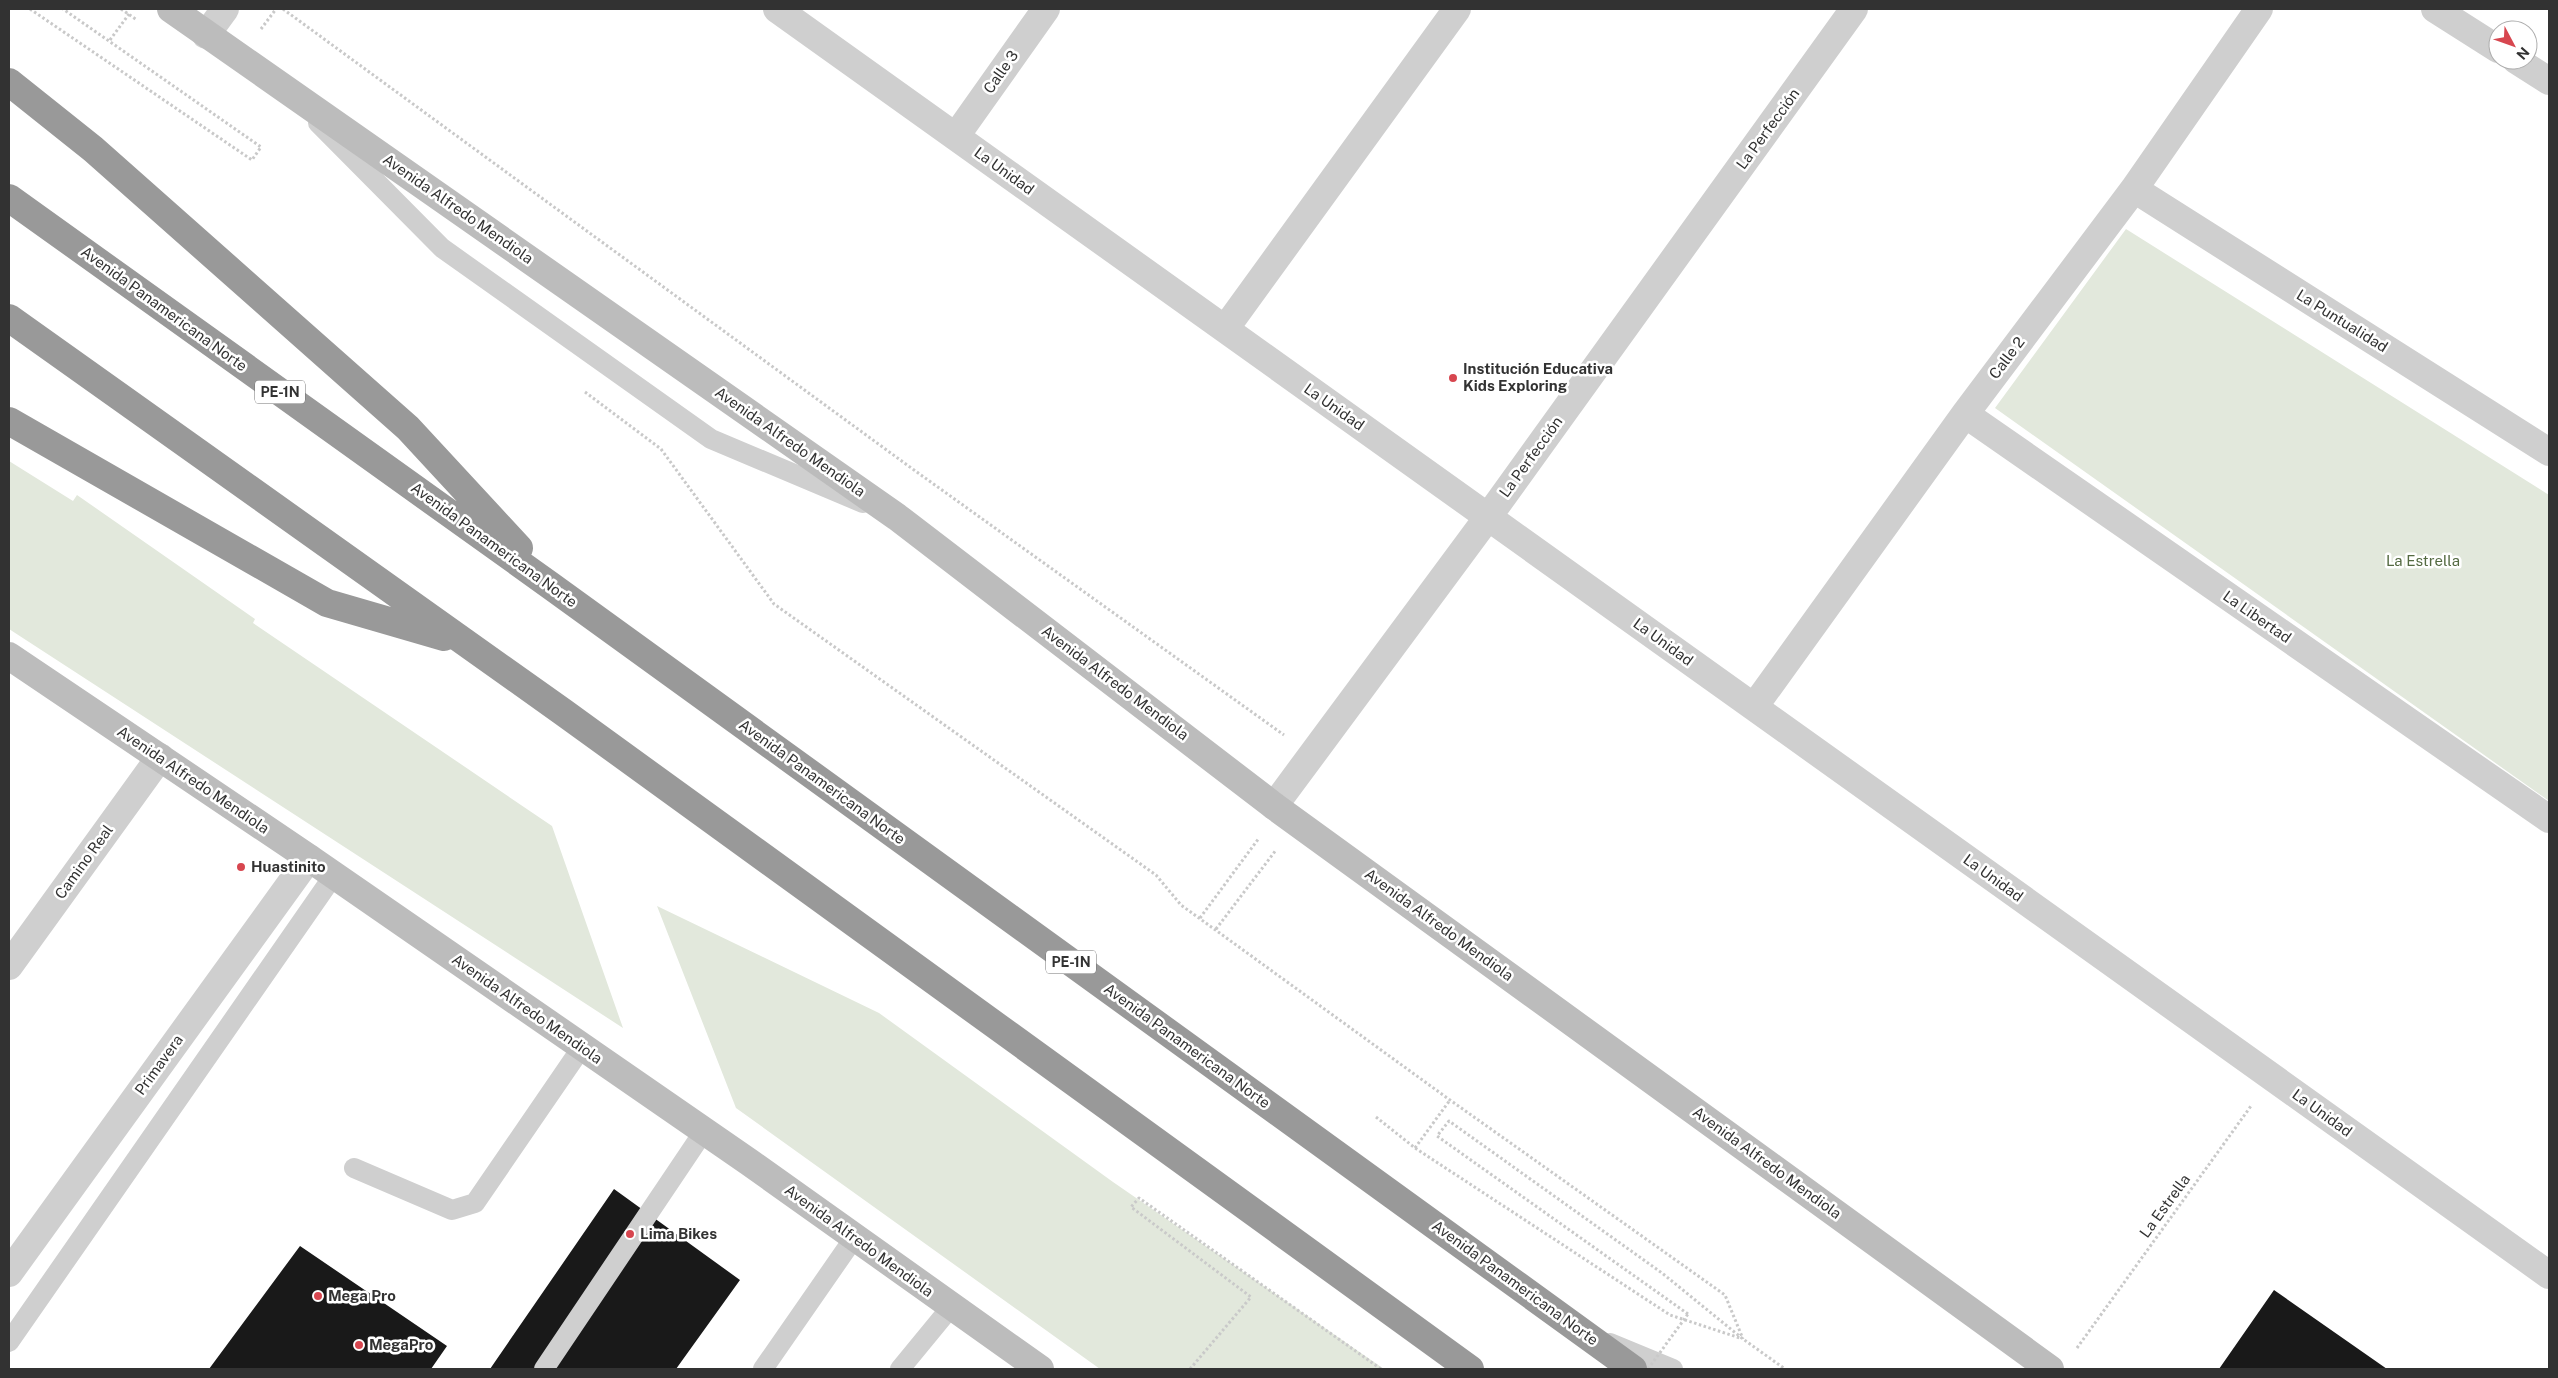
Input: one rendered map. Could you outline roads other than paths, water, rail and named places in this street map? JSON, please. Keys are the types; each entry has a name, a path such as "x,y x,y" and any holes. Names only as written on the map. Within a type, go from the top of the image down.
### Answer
{"highway":[{"path":"9,82 93,149 408,428 559,592"},
{"name":"Avenida Panamericana Norte","path":"9,198 559,592 1634,1369"},
{"path":"9,318 571,718 1470,1369"},
{"path":"9,421 327,603 465,644"}],"main road":[{"name":"Avenida Alfredo Mendiola","path":"171,9 897,517 1284,812 2050,1369"},
{"name":"Avenida Alfredo Mendiola","path":"9,656 334,875 704,1131 1040,1369"}],"street":[{"path":"206,35 225,9"},
{"name":"La Unidad","path":"778,9 2549,1275"},
{"name":"Calle 3","path":"956,136 1046,9"},
{"path":"1225,329 1458,9"},
{"name":"La Perfección","path":"1284,812 1312,755 1488,517 1854,9"},
{"name":"Calle 2","path":"1754,707 1965,414 2134,189 2259,9"},
{"path":"2435,9 2488,42"},
{"path":"2532,70 2549,81"},
{"name":"La Puntualidad","path":"2134,189 2549,452"},
{"name":"La Libertad","path":"1965,414 2549,819"},
{"name":"Camino Real","path":"9,966 160,757"},
{"name":"Primavera","path":"9,1273 309,858"}],"lane":[{"path":"279,83 442,248 711,439 897,517"},
{"path":"9,1342 334,875"},
{"path":"354,1168 452,1210 475,1203 582,1047"},
{"path":"544,1369 704,1131"},
{"path":"763,1369 854,1238"},
{"path":"900,1369 951,1307"},
{"path":"1583,1332 1673,1369"}],"place":[{"name":"Institución Educativa Kids Exploring","path":"1453,378"},
{"name":"Huastinito","path":"241,867"},
{"name":"Lima Bikes","path":"630,1234"},
{"name":"Mega Pro","path":"318,1296"},
{"name":"MegaPro","path":"359,1345"}],"park label":[{"name":"La Estrella","path":"2423,561"}]}
